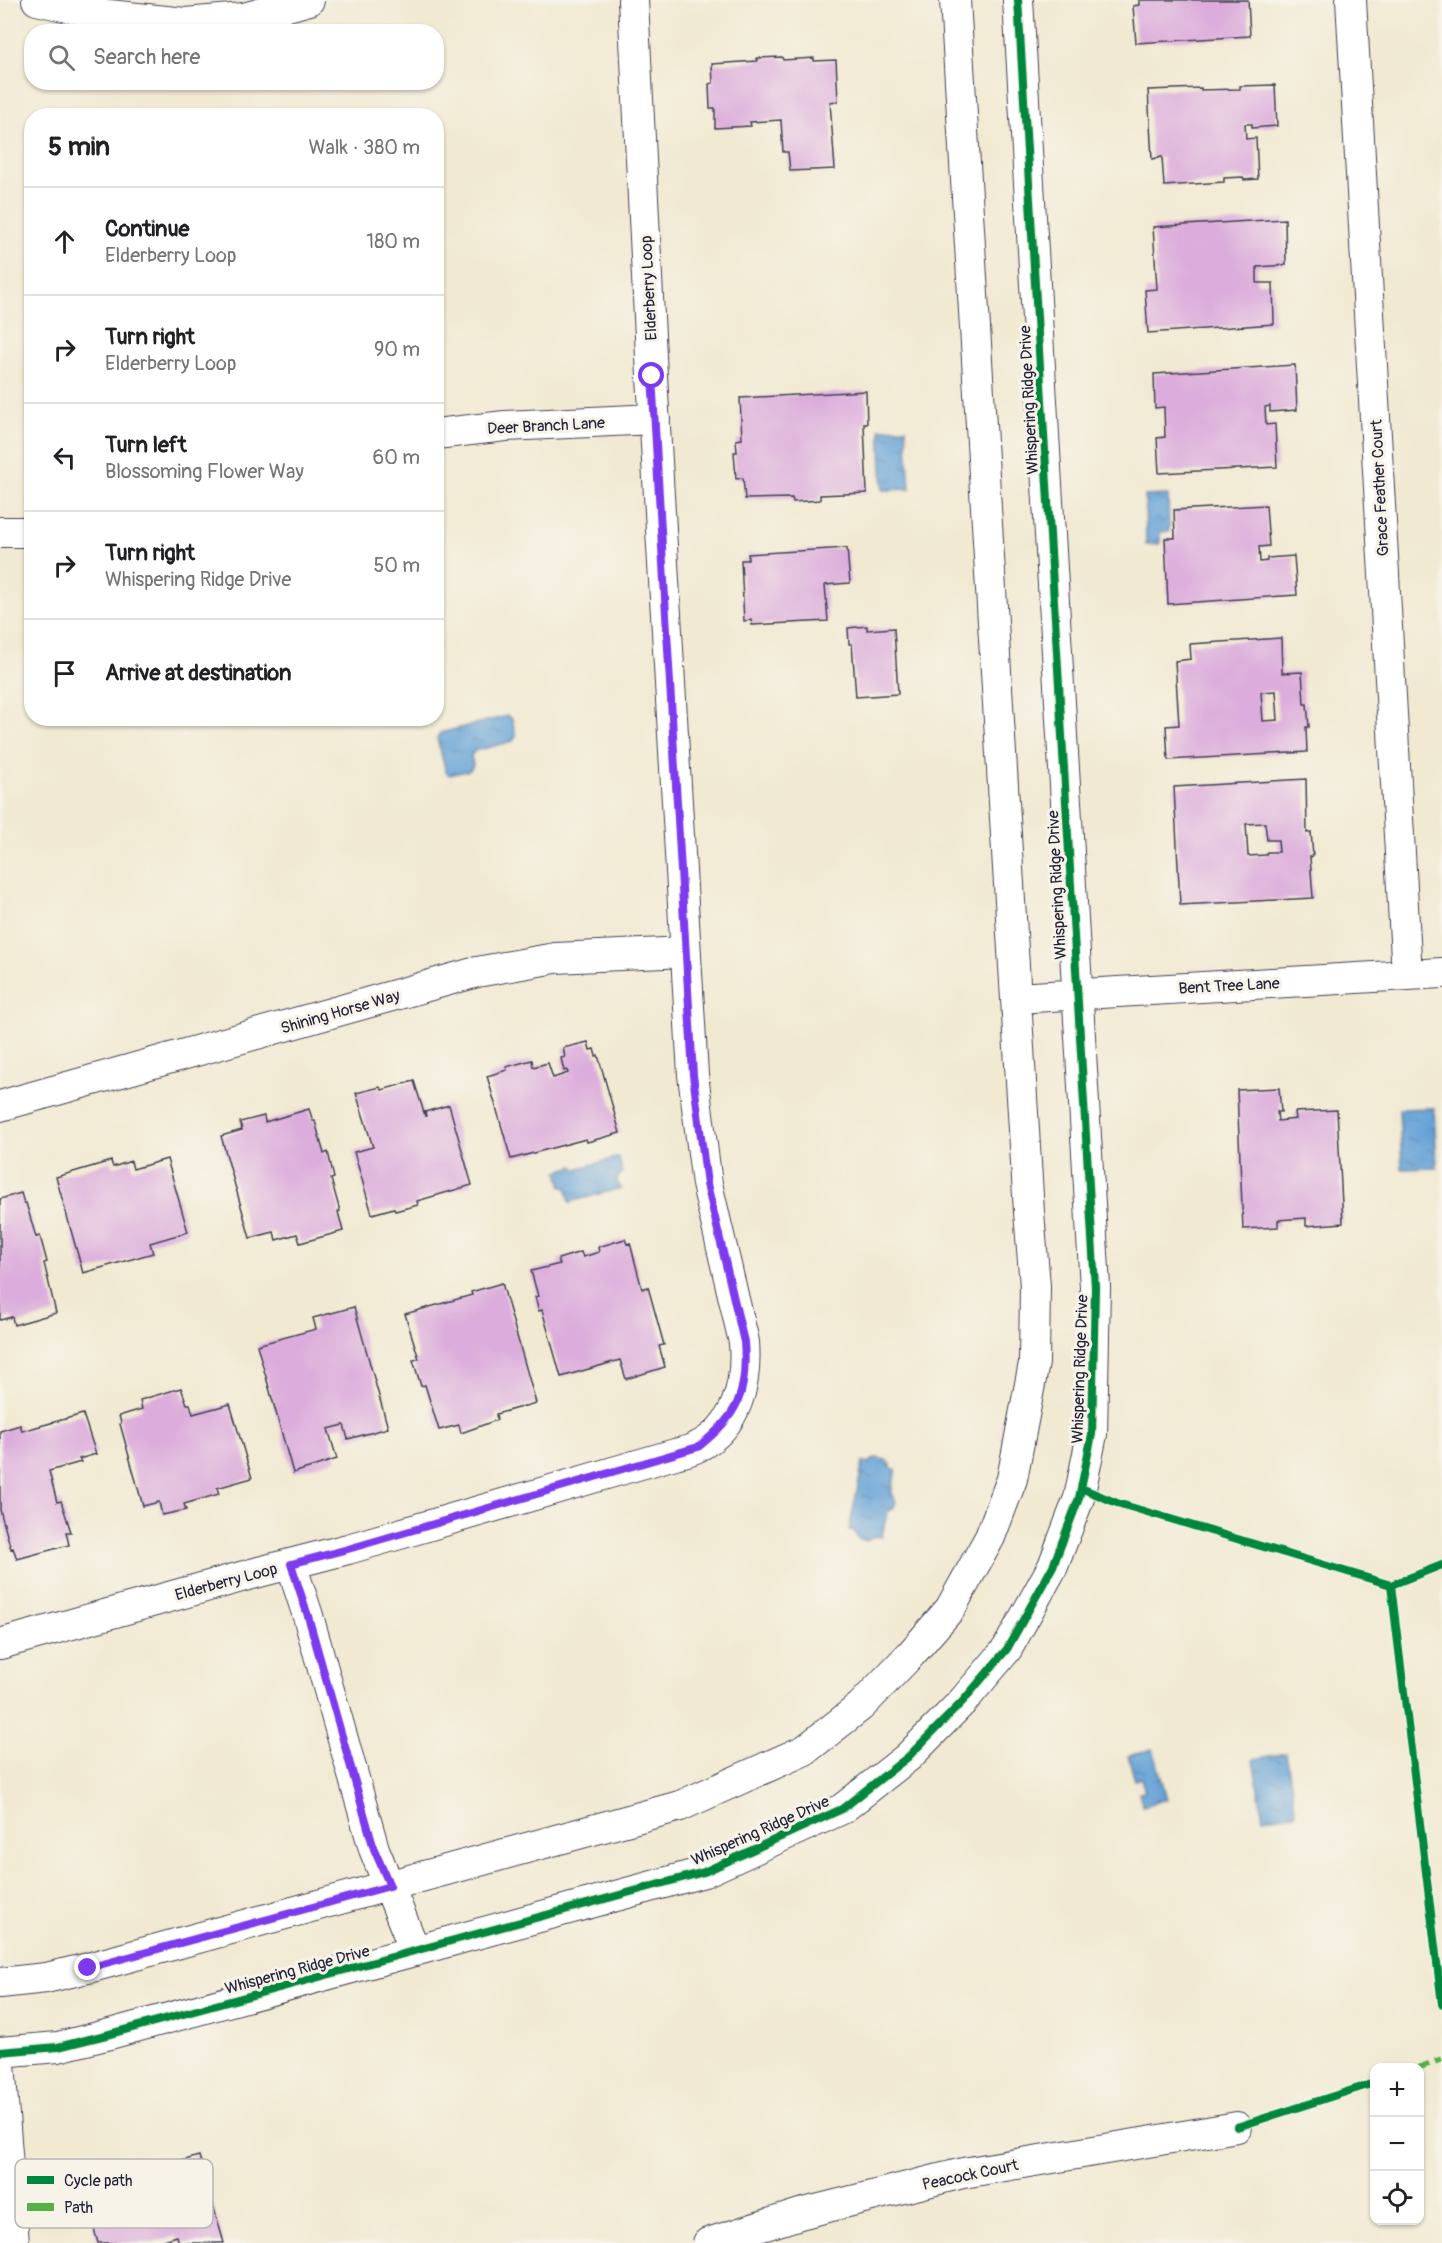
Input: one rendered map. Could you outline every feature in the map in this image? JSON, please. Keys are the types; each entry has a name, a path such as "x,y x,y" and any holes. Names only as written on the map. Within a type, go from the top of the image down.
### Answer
{"street":[{"path":"37,0 99,14 185,23 244,18 309,0"},
{"name":"Elderberry Loop","path":"0,1644 359,1546 698,1447 719,1430 734,1412 746,1367 744,1342 707,1184 693,1075 633,0"},
{"path":"0,1983 46,1978 88,1968 680,1806 805,1750 861,1706 911,1654 950,1609 990,1537 1012,1479 1034,1363 1035,1286 955,0"},
{"name":"Whispering Ridge Drive","path":"0,2052 68,2044 704,1872 842,1809 908,1757 963,1701 1007,1649 1053,1566 1079,1498 1092,1434 1095,1287 1018,0"},
{"name":"Grace Feather Court","path":"1351,0 1407,975"},
{"name":"Deer Branch Lane","path":"444,433 505,426 655,419"},
{"path":"0,532 24,532"},
{"name":"Shining Horse Way","path":"0,1106 477,972 555,958 686,952"},
{"name":"Bent Tree Lane","path":"1016,998 1442,974"},
{"path":"291,1564 374,1849 415,1951"},
{"path":"0,2064 14,2243"},
{"name":"Peacock Court","path":"708,2243 800,2214 963,2173 1238,2127"}],"water":[{"path":"906,428 910,489 883,490 880,429"},
{"path":"1168,495 1169,531 1160,532 1160,544 1146,545 1145,496"},
{"path":"507,716 512,719 516,736 513,741 474,751 471,756 473,765 470,770 450,775 446,772 437,738 440,733"},
{"path":"1434,1108 1437,1168 1402,1169 1399,1109"},
{"path":"619,1157 622,1173 617,1182 621,1188 570,1202 566,1187 562,1187 558,1171 574,1166 576,1169"},
{"path":"876,1458 886,1460 891,1464 891,1468 896,1469 891,1494 896,1502 893,1509 887,1512 882,1537 877,1536 866,1541 858,1538 854,1531 849,1530 863,1462 868,1463"},
{"path":"1153,1749 1167,1799 1143,1806 1139,1793 1145,1792 1141,1778 1135,1780 1128,1756"},
{"path":"1286,1753 1296,1814 1263,1818 1253,1759"}],"building":[{"path":"1139,0 1248,0 1250,36 1136,43 1133,6 1139,5"},
{"path":"782,57 783,60 814,58 814,61 836,60 838,101 830,102 835,169 790,171 788,152 783,152 781,120 750,122 751,126 715,128 715,108 710,108 709,84 713,83 712,64"},
{"path":"1275,85 1277,126 1252,128 1252,124 1245,124 1246,139 1256,138 1258,179 1224,178 1224,182 1164,186 1162,157 1152,159 1148,90 1240,89 1240,86"},
{"path":"1285,219 1286,265 1257,267 1257,283 1273,283 1274,324 1148,333 1145,290 1157,289 1153,227"},
{"path":"1295,365 1297,410 1270,412 1270,406 1265,407 1266,425 1275,424 1277,467 1159,473 1157,438 1165,437 1164,407 1155,408 1154,374"},
{"path":"866,391 867,424 864,424 867,493 820,495 820,500 793,502 792,498 745,499 743,478 736,479 734,452 737,452 736,440 742,439 740,398"},
{"path":"1266,505 1269,546 1259,547 1260,562 1267,561 1267,558 1294,556 1297,595 1168,604 1165,538 1175,538 1174,510"},
{"path":"847,548 850,583 825,585 828,621 752,625 751,620 744,621 741,560 748,560 748,554"},
{"path":"867,626 867,630 894,628 898,694 856,697 852,644 849,644 848,628"},
{"path":"1281,638 1282,673 1302,672 1304,704 1307,704 1309,727 1306,727 1307,752 1168,760 1166,726 1179,725 1175,661 1191,659 1190,644","holes":["1276,691 1278,720 1263,721 1261,692"]},
{"path":"1306,779 1307,833 1311,832 1313,856 1310,857 1313,898 1180,905 1174,787","holes":["1265,823 1267,840 1278,840 1279,852 1248,856 1246,824"]},
{"path":"588,1042 590,1050 594,1049 596,1056 598,1055 620,1133 587,1142 586,1139 511,1159 487,1076 507,1070 506,1067 532,1060 533,1067 548,1063 553,1078 568,1073 567,1070 564,1071 561,1058 565,1057 563,1048"},
{"path":"414,1081 425,1116 425,1112 449,1105 472,1185 417,1201 418,1205 372,1214 354,1152 373,1147 356,1093 380,1087 382,1090"},
{"path":"1279,1088 1281,1112 1277,1112 1278,1121 1296,1119 1295,1112 1337,1110 1343,1223 1306,1226 1306,1218 1278,1220 1278,1227 1243,1229 1237,1090"},
{"path":"309,1109 315,1121 324,1154 328,1152 334,1178 331,1179 343,1231 300,1243 297,1234 276,1240 274,1232 250,1238 221,1136 242,1130 240,1122 264,1116 265,1122"},
{"path":"167,1159 188,1232 150,1243 153,1253 83,1273 56,1177 111,1161 113,1167 131,1161 133,1169"},
{"path":"21,1193 36,1237 40,1236 56,1313 14,1325 12,1317 0,1320 0,1199"},
{"path":"625,1239 627,1244 630,1243 642,1289 648,1287 664,1345 659,1346 665,1367 626,1379 620,1360 561,1377 542,1310 539,1311 535,1297 538,1296 531,1271 560,1264 558,1259 581,1252 583,1257 599,1252 598,1247"},
{"path":"502,1283 536,1403 496,1414 497,1420 461,1433 459,1425 439,1430 425,1385 421,1386 413,1360 419,1359 405,1314 472,1295 471,1292"},
{"path":"354,1307 388,1428 348,1439 344,1425 328,1429 337,1459 293,1473 257,1345 316,1329 313,1318"},
{"path":"181,1388 193,1414 230,1404 252,1478 217,1488 219,1494 184,1504 186,1510 162,1515 159,1502 143,1506 119,1416 142,1409 140,1400"},
{"path":"83,1414 96,1454 79,1459 81,1462 49,1471 57,1502 61,1501 71,1532 66,1532 69,1545 17,1559 13,1548 11,1549 0,1510 0,1431 20,1425 22,1431"},
{"path":"213,2205 224,2243 179,2243 177,2236 154,2243 98,2243 94,2228 213,2228"}],"marked path":[{"path":"1424,2066 1442,2059"}],"cycle path":[{"path":"0,2052 58,2047 106,2035 704,1872 842,1809 908,1757 963,1701 1007,1649 1053,1566 1079,1498 1092,1434 1095,1287 1018,0"},
{"path":"1081,1488 1117,1503 1391,1585"},
{"path":"1442,1565 1391,1585 1442,2004"},
{"path":"1237,2127 1370,2084"}],"route":[{"path":"88,1968 390,1886 374,1849 291,1564 698,1447 719,1430 734,1412 746,1367 744,1342 707,1184 693,1075 652,376"}]}
